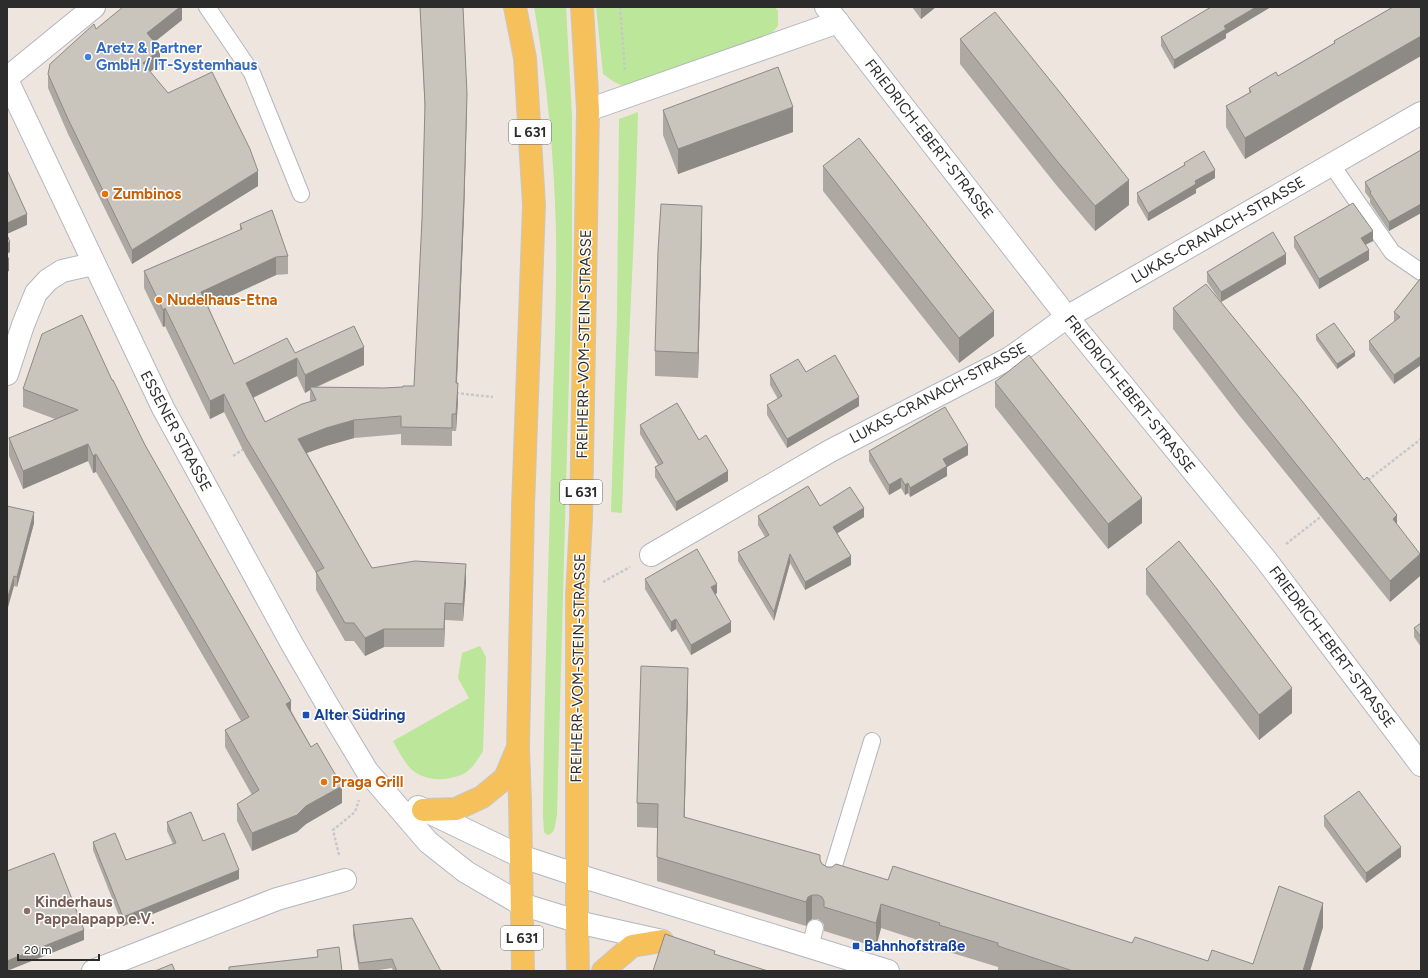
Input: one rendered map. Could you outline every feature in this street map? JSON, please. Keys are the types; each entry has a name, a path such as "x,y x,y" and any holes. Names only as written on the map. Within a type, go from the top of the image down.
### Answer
{"main road":[{"name":"L 631","path":"515,7 525,58 534,205 523,507 518,747 523,971"},
{"name":"FREIHERR-VOM-STEIN-STRASSE","path":"581,923 577,875 577,596 583,431 588,110 582,7"},
{"path":"423,810 456,809 482,797 505,778 518,747"},
{"name":"L 631","path":"578,971 581,923"},
{"path":"603,971 632,946 672,944"}],"street":[{"path":"7,79 94,7"},
{"name":"FRIEDRICH-EBERT-STRASSE","path":"588,110 832,15 1068,317 1266,560 1421,765"},
{"name":"ESSENER STRASSE","path":"7,79 93,264 163,408 296,651 367,771 428,842 466,872 521,904"},
{"name":"LUKAS-CRANACH-STRASSE","path":"651,555 830,451 1010,358 1068,317 1421,113"},
{"path":"7,374 23,324 36,293 48,280 62,271 93,264"},
{"name":"ESSENER STRASSE","path":"367,771 423,810"},
{"path":"423,810 520,856 577,875 812,938 888,971"},
{"path":"93,971 278,899 345,880"},
{"path":"521,904 581,923 672,944"}],"lane":[{"path":"207,7 252,73 300,194"},
{"path":"1331,164 1392,252 1421,272"},
{"path":"829,882 872,741"}],"path":[{"path":"620,7 627,96"},
{"path":"456,393 493,397"},
{"path":"1365,482 1421,439"},
{"path":"232,456 246,448"},
{"path":"1266,560 1328,511"},
{"path":"577,596 651,555"},
{"path":"345,880 333,830 355,812 367,771"}],"green space":[{"path":"534,7 566,7 572,116 572,267 557,815 554,830 552,833 547,835 544,832 543,816 555,330 556,230 554,174 549,118 543,62"},
{"path":"596,7 775,7 778,11 778,26 770,35 626,87 614,82 603,74"},
{"path":"638,112 622,513 611,512 617,316 619,119"},
{"path":"480,646 486,657 483,751 470,769 458,776 436,779 422,776 410,768 393,741 469,698 458,678 462,653"}],"building":[{"path":"123,7 180,7 147,33 160,49 143,63 168,93 212,72 250,149 258,171 132,250 68,119 48,74 50,64 94,24 96,29"},
{"path":"420,7 463,7 467,94 456,414 452,414 452,428 401,427 401,416 354,420 326,428 298,439 372,568 415,561 466,564 463,604 445,603 444,629 384,629 365,638 354,623 345,623 316,572 324,568 246,438 224,394 210,401 165,308 163,310 144,271 242,229 240,224 272,210 288,256 276,257 201,292 234,364 287,338 295,353 354,326 364,347 305,375 297,358 246,383 265,422 302,404 316,400 310,387 384,388 414,386 422,219 425,104"},
{"path":"1211,7 1256,7 1224,26 1226,29 1174,60 1161,37"},
{"path":"1393,7 1421,7 1421,36 1245,138 1226,106 1251,92 1249,88 1276,72 1278,76 1335,43 1334,41"},
{"path":"995,12 1129,180 1095,206 1057,161 960,39"},
{"path":"778,67 793,107 678,149 663,110"},
{"path":"859,138 994,311 959,338 823,166"},
{"path":"1421,150 1421,204 1389,222 1370,193 1371,192 1365,182"},
{"path":"1204,151 1215,170 1195,181 1196,184 1148,213 1137,193 1185,165 1184,163"},
{"path":"7,170 27,214 7,223"},
{"path":"1353,203 1373,231 1361,238 1369,250 1319,279 1294,237"},
{"path":"661,204 702,206 698,353 655,351"},
{"path":"1273,232 1286,254 1221,292 1207,272"},
{"path":"7,235 10,242 7,243"},
{"path":"1420,279 1421,356 1394,375 1369,341 1400,317 1394,312"},
{"path":"1206,284 1302,401 1364,480 1367,477 1397,515 1393,519 1420,554 1390,581 1239,393 1173,308"},
{"path":"82,315 112,380 145,445 291,701 286,704 311,747 317,743 342,786 306,806 297,815 252,833 237,804 259,790 225,730 249,717 96,454 93,456 88,444 23,471 9,438 78,410 23,389 42,334"},
{"path":"1334,323 1355,352 1337,364 1316,335"},
{"path":"835,355 859,397 787,439 767,405 782,396 770,375 798,359 806,372"},
{"path":"1029,355 1142,498 1108,524 995,382"},
{"path":"677,403 699,440 706,435 728,471 676,502 655,467 663,463 640,425"},
{"path":"945,407 968,445 943,459 947,466 910,488 908,483 905,485 901,478 889,485 869,451"},
{"path":"808,486 820,506 850,487 864,508 833,527 851,556 805,582 790,554 774,612 738,552 769,535 758,516"},
{"path":"7,506 34,512 17,577 14,576 7,600"},
{"path":"1179,541 1292,688 1259,715 1146,569"},
{"path":"697,549 717,584 711,587 731,622 691,645 676,619 671,622 645,579"},
{"path":"1421,623 1421,637 1414,628"},
{"path":"641,666 688,668 684,817 820,855 822,864 827,867 832,867 836,864 888,880 893,866 1132,943 1135,937 1208,961 1212,950 1253,964 1279,886 1323,903 1303,971 1073,971 998,946 998,943 939,925 940,923 881,904 876,923 824,907 822,897 818,895 808,897 806,902 657,857 658,804 637,803"},
{"path":"1359,791 1401,847 1366,873 1324,816"},
{"path":"191,812 203,841 224,833 239,870 123,917 93,842 115,833 126,860 176,843 167,822"},
{"path":"54,853 84,930 7,961 7,871"},
{"path":"412,918 441,971 397,971 392,959 359,963 353,925"},
{"path":"665,934 715,951 714,954 768,971 653,971"},
{"path":"339,947 342,971 229,971 229,967 318,957 317,950"},
{"path":"172,964 175,971 155,971"}],"place":[{"name":"Aretz & Partner GmbH / IT-Systemhaus","path":"88,57"},
{"name":"Zumbinos","path":"105,194"},
{"name":"Nudelhaus-Etna","path":"159,300"},
{"name":"Alter Südring","path":"306,715"},
{"name":"Praga Grill","path":"324,782"},
{"name":"Kinderhaus Pappalapapp e.V.","path":"27,911"},
{"name":"Bahnhofstraße","path":"856,946"}]}
